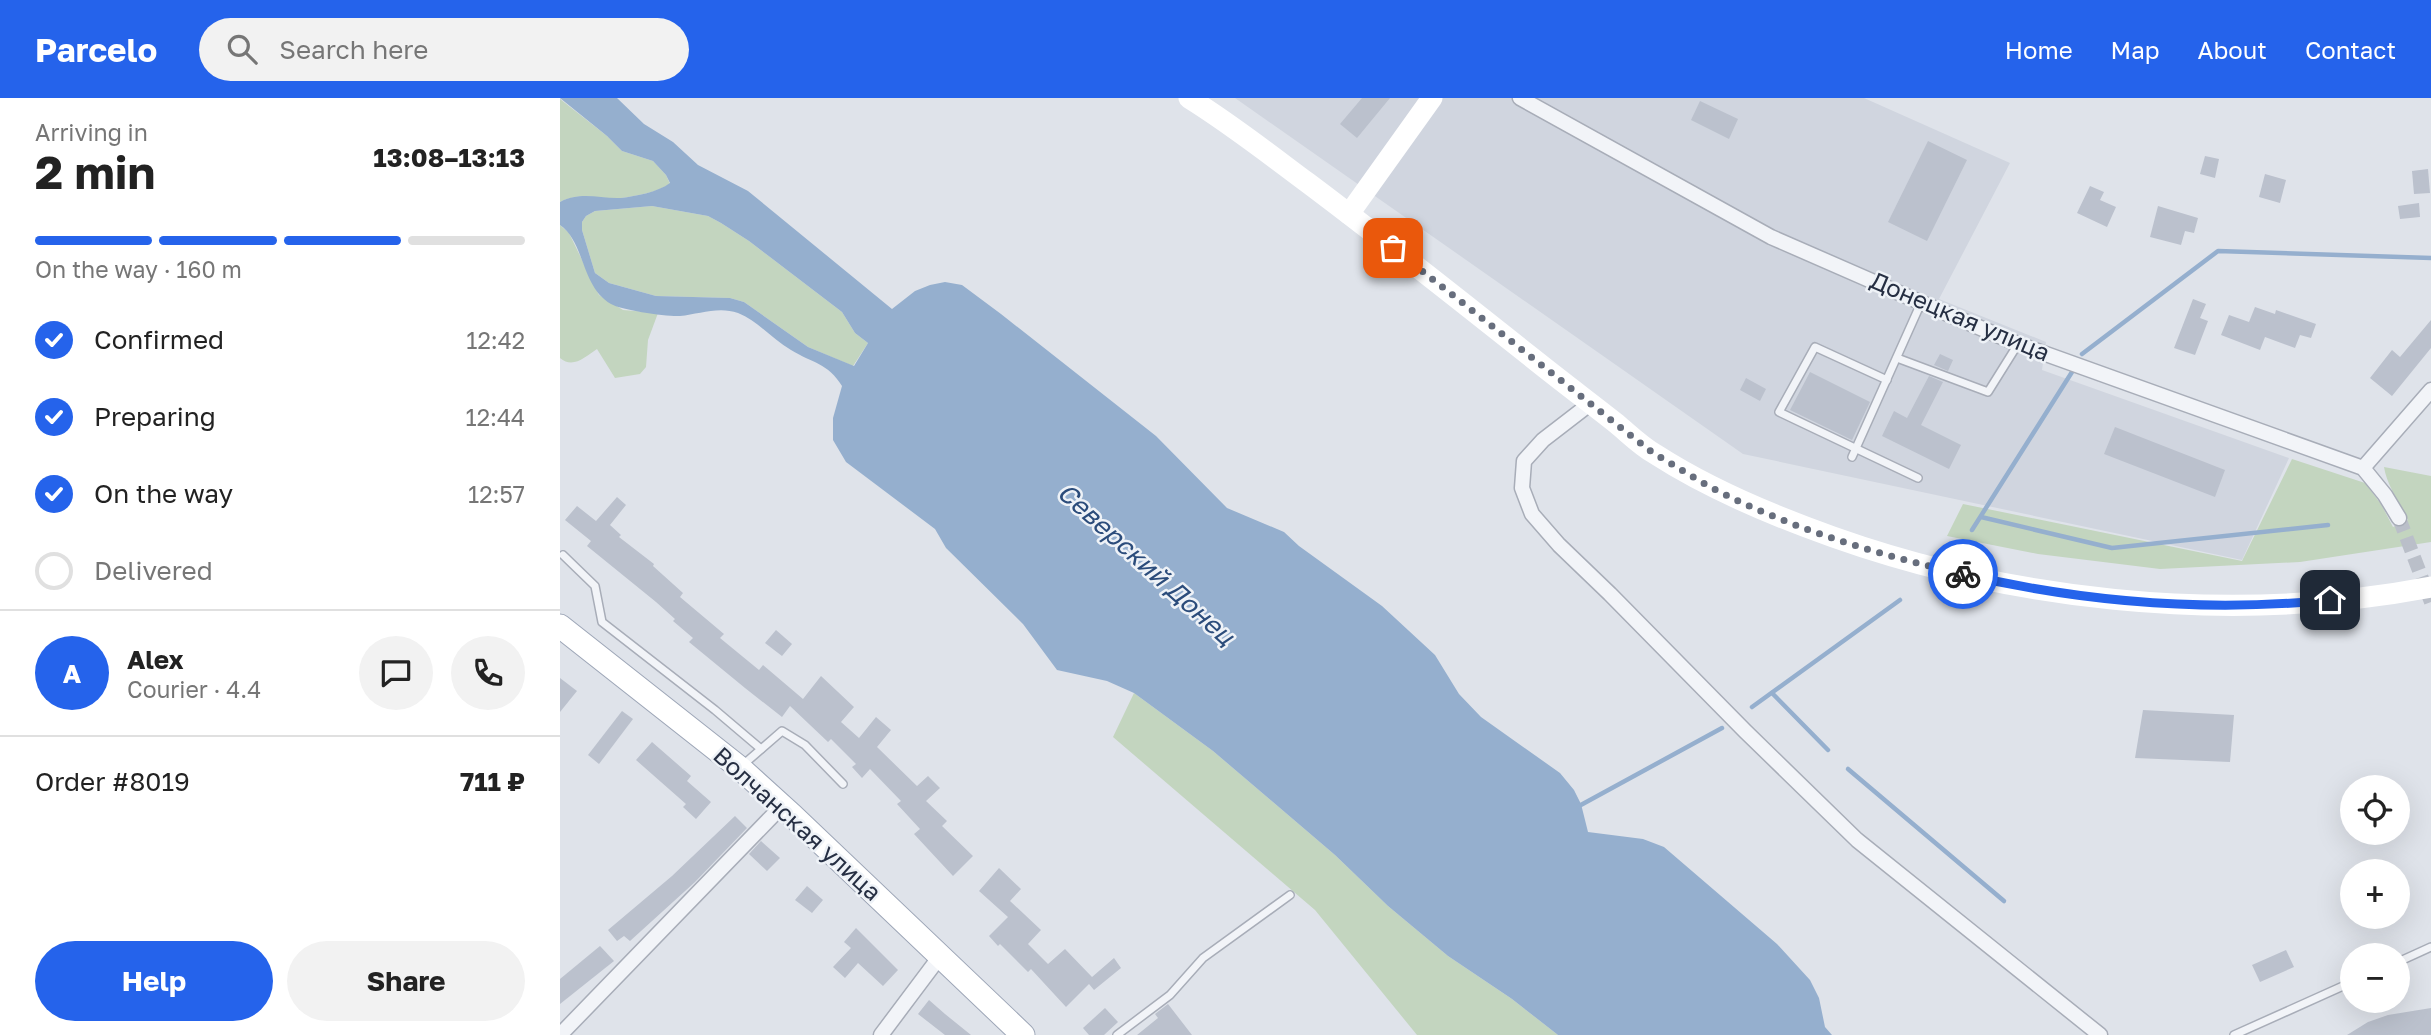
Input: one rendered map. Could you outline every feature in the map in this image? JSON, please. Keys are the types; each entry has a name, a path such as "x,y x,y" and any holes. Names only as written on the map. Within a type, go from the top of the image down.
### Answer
{"main road":[{"path":"1189,98 1223,119 1349,214 1653,453 1728,496 1840,540 1905,561 2025,587 2160,603 2233,607 2305,602 2431,587"},
{"path":"1349,214 1432,98"},
{"name":"Волчанская улица","path":"560,626 740,768 1023,1035"}],"street":[{"name":"Донецкая улица","path":"1520,98 1771,236 1922,303 2018,344 2363,468"},
{"path":"2399,518 2363,468 2431,390"},
{"path":"1591,404 1543,440 1524,461 1522,488 1532,514 1559,545 1857,840 2100,1035"},
{"path":"560,1035 782,806"},
{"path":"881,1035 941,955"}],"lane":[{"path":"1854,453 1922,303"},
{"path":"1897,358 1988,392 2018,344"},
{"path":"1887,380 1815,347 1779,412 1854,453 1918,478"},
{"path":"563,555 595,586 602,622 761,749"},
{"path":"740,768 782,731 805,745 843,784"},
{"path":"1117,1035 1171,995 1203,958 1290,895"},
{"path":"2410,957 2431,947"},
{"path":"2234,1035 2340,987"}],"shaded area":[{"path":"1235,98 1864,98 2010,163 1939,299 2046,342 2042,370 2289,458 2242,560 1743,454"}],"green space":[{"path":"560,99 622,151 653,161 666,175 670,184 627,197 583,196 560,202"},
{"path":"652,206 708,216 721,223 842,312 855,333 868,343 853,366 808,347 744,302 730,298 656,296 609,283 595,273 582,230 582,222 586,216 595,211"},
{"path":"560,225 569,233 599,295 623,310 658,313 648,340 646,367 640,374 615,378 597,349 574,362 560,358"},
{"path":"2292,459 2365,483 2381,504 2393,527 2408,520 2391,488 2384,467 2431,476 2431,542 2300,562 2160,569 2038,554 1947,536 1963,504 2242,561"},
{"path":"1134,693 1213,751 1448,956 1512,999 1558,1035 1417,1035 1315,910 1113,737"}],"water":[{"name":"Северский Донец","path":"560,98 617,98 644,124 673,142 698,165 748,191 892,309 915,291 930,285 945,282 962,285 1156,436 1227,508 1284,532 1299,546 1382,606 1435,655 1459,694 1481,717 1560,773 1581,804 1588,832 1643,839 1664,847 1777,944 1810,980 1819,998 1825,1027 1832,1035 1558,1035 1512,999 1448,956 1213,751 1134,693 1107,681 1057,670 1023,624 946,548 935,529 846,462 833,440 833,418 842,386 831,372 791,350 738,313 724,310 680,316 656,314 616,306 601,296 588,276 574,242 560,225 560,202 583,196 633,196 670,183 653,161 622,151","holes":["652,206 708,216 749,241 842,312 855,333 868,343 854,366 808,347 744,302 730,298 656,296 609,283 595,273 582,230 582,222 586,216 595,211"]}],"building":[{"path":"1362,98 1390,98 1357,138 1340,124"},
{"path":"1700,101 1738,119 1729,139 1691,120"},
{"path":"1928,141 1967,160 1927,241 1888,222"},
{"path":"2205,156 2219,159 2215,178 2200,174"},
{"path":"2428,169 2430,193 2414,194 2412,171"},
{"path":"2265,174 2286,180 2280,203 2259,197"},
{"path":"2090,186 2104,192 2100,200 2116,207 2107,227 2077,213"},
{"path":"2419,203 2420,217 2400,219 2398,206"},
{"path":"2158,206 2198,218 2194,233 2185,231 2181,245 2150,237"},
{"path":"2193,299 2206,304 2200,318 2208,321 2195,355 2174,348"},
{"path":"2255,307 2275,314 2276,310 2316,324 2311,338 2300,335 2295,348 2265,337 2260,350 2221,335 2229,315 2249,322"},
{"path":"2431,320 2431,348 2392,396 2370,378 2392,350 2400,357"},
{"path":"1940,354 1953,360 1948,371 1934,365"},
{"path":"1810,372 1870,402 1852,440 1790,410"},
{"path":"1929,376 1943,382 1921,425 1961,445 1949,469 1882,436 1894,411 1907,418"},
{"path":"1746,378 1766,389 1760,401 1740,390"},
{"path":"2115,427 2225,470 2215,497 2104,454"},
{"path":"617,497 626,505 610,525 621,535 619,537 654,564 653,566 683,593 680,597 724,634 720,638 759,670 763,665 803,699 821,676 854,707 841,722 859,738 876,717 891,730 877,747 917,786 928,776 940,788 926,801 947,821 942,826 973,856 953,876 914,834 920,829 897,804 901,801 870,769 862,778 852,767 856,764 831,739 828,742 790,706 782,717 745,688 689,642 693,638 673,621 675,619 587,546 591,541 565,520 577,506 596,521"},
{"path":"776,630 792,644 782,656 765,643"},
{"path":"560,678 577,691 560,712"},
{"path":"2143,710 2234,715 2230,762 2135,758"},
{"path":"622,711 633,719 599,764 588,755"},
{"path":"652,742 691,776 687,781 711,802 696,819 683,807 686,804 636,760"},
{"path":"735,816 747,828 695,882 630,941 624,936 617,941 608,930 672,876"},
{"path":"761,841 780,858 767,871 749,854"},
{"path":"999,868 1021,889 1010,901 1041,930 1028,944 1048,964 1065,949 1092,977 1114,958 1121,968 1094,990 1089,984 1066,1007 1031,969 1028,972 989,936 1008,917 979,891"},
{"path":"807,886 823,900 812,913 795,900"},
{"path":"856,928 898,970 883,986 858,963 845,978 833,967 851,948 844,942"},
{"path":"600,946 614,961 560,1004 560,979"},
{"path":"2286,950 2294,967 2260,982 2252,965"},
{"path":"929,1000 971,1035 945,1035 918,1014"},
{"path":"1168,1004 1192,1035 1137,1035 1158,1018 1155,1014"},
{"path":"1105,1008 1118,1022 1104,1035 1089,1035 1083,1028"},
{"path":"2431,1008 2431,1035 2347,1035 2368,1022"}],"waterway":[{"path":"2082,354 2218,251 2431,258"},
{"path":"1972,530 2072,372"},
{"path":"1981,517 2112,548 2328,525"},
{"path":"1752,707 1900,600"},
{"path":"1772,693 1828,750"},
{"path":"1579,806 1722,728"},
{"path":"1848,769 2004,901"}],"tunnel":[{"path":"2399,518 2431,602"}],"way so far":[{"path":"1393,248 1653,453 1672,464 1728,496 1840,540 1905,561 1963,574"}],"route":[{"path":"1963,574 2025,587 2160,603 2233,607 2330,600"}]}
